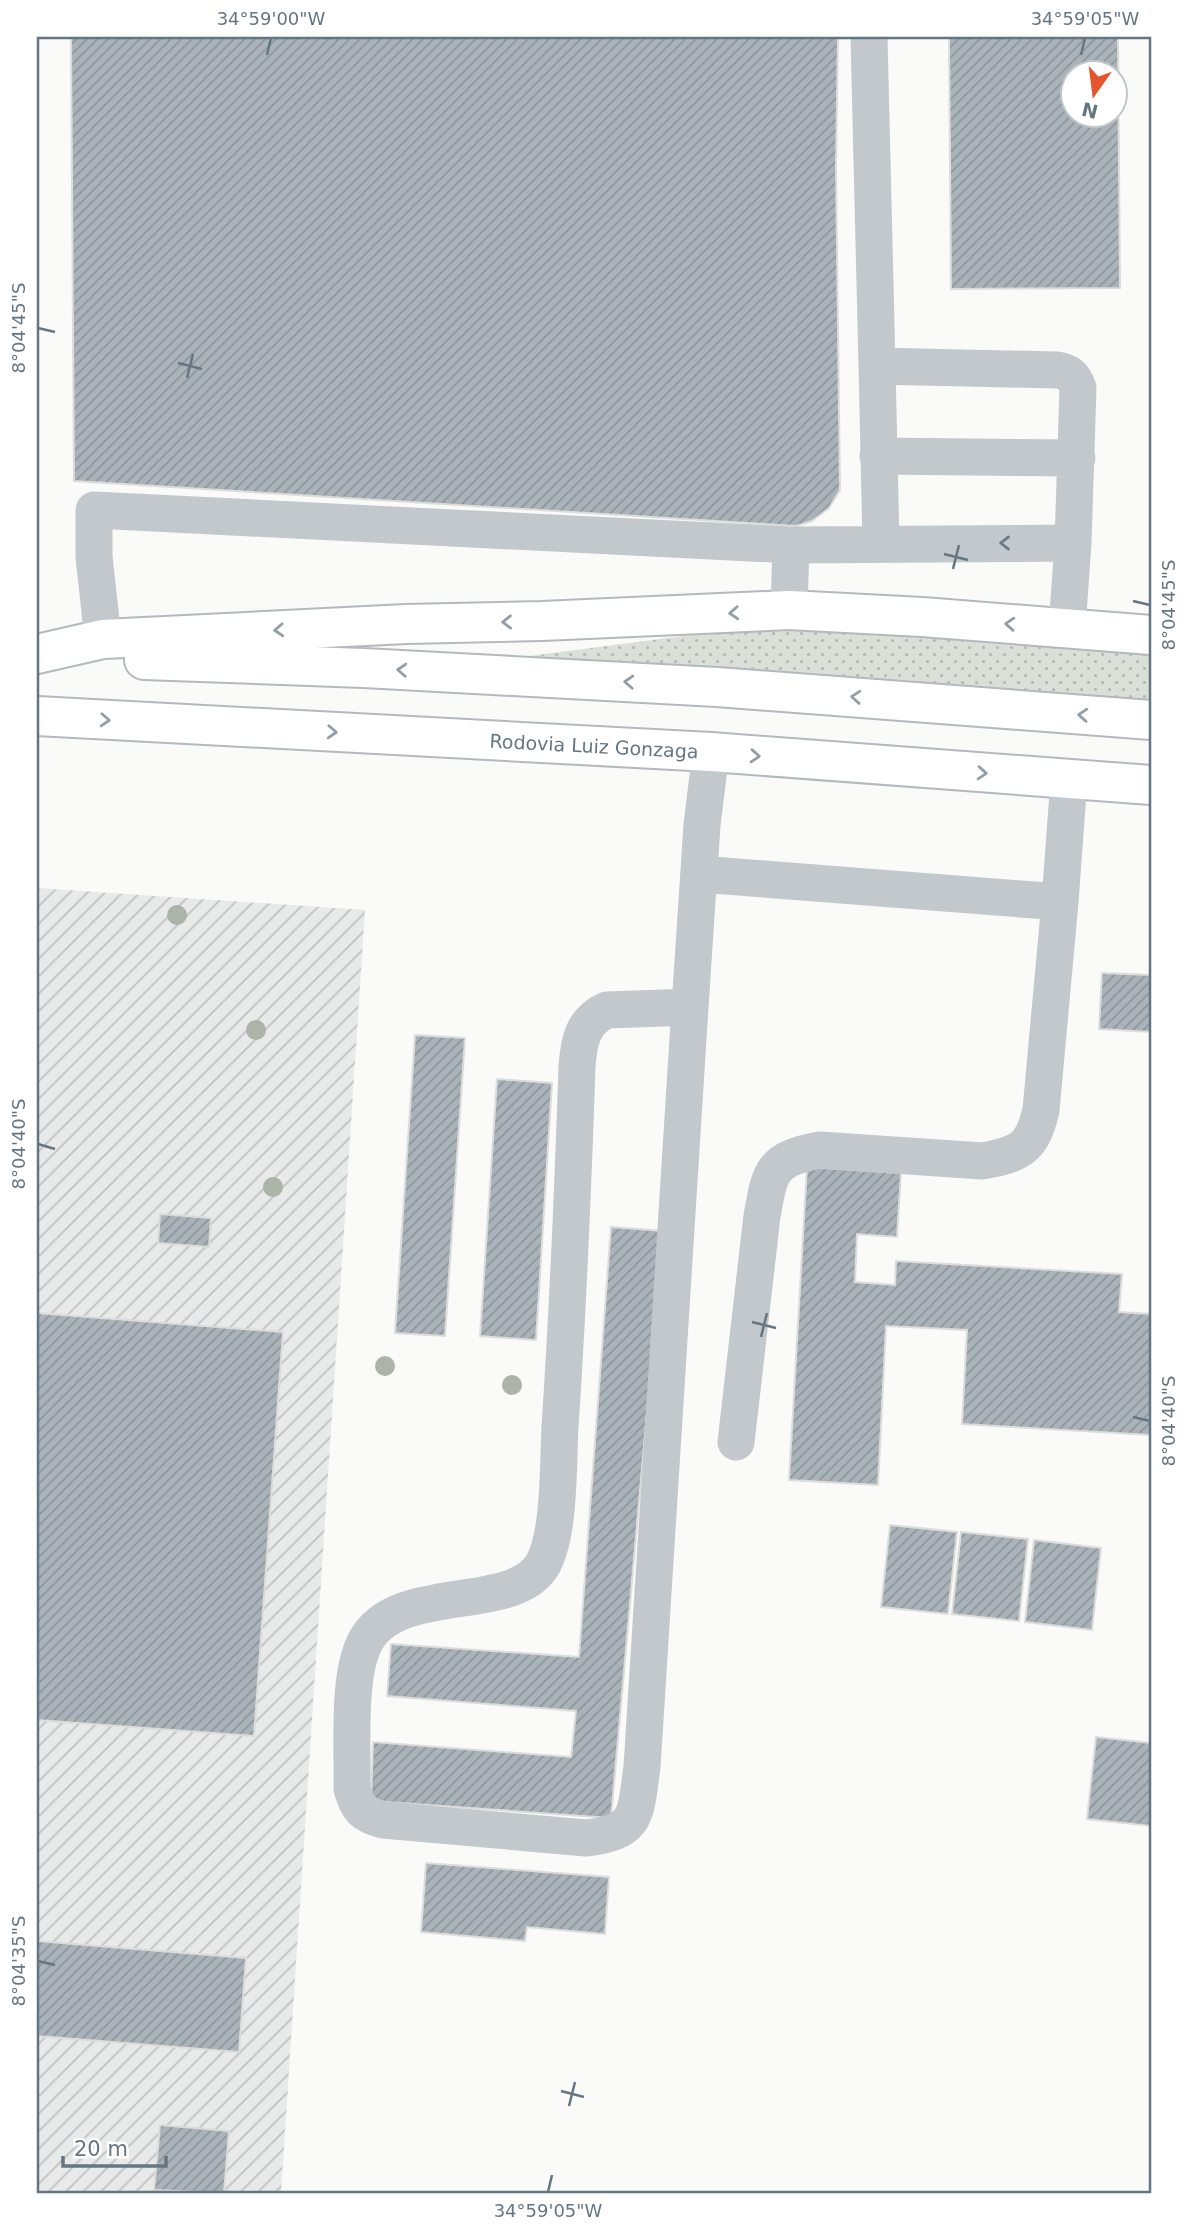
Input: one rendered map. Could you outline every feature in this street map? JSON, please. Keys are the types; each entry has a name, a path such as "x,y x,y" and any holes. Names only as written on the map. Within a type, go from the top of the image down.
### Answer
{"highway":[{"path":"37,655 103,639 406,624 789,610 922,617 1151,635"},
{"path":"37,655 364,668 718,687 1151,720"},
{"name":"Rodovia Luiz Gonzaga","path":"37,716 710,752 1151,785"}],"lane":[{"path":"869,37 881,543"},
{"path":"877,366 1056,370 1068,372 1075,379 1078,388 1077,458 1067,628"},
{"path":"878,456 1077,458"},
{"path":"103,639 94,557 94,510 791,545 1073,543"},
{"path":"789,610 791,545"},
{"path":"690,1007 607,1010 596,1015 584,1028 577,1066 570,1275 550,1544 542,1565 529,1578 507,1588 399,1611 377,1625 365,1642 356,1668 352,1789 358,1807 367,1814 383,1820 586,1838 607,1836 623,1829 632,1816 642,1767 690,1007 710,752"},
{"path":"736,1441 762,1216 767,1188 774,1170 793,1155 820,1150 982,1161 1007,1156 1025,1148 1036,1131 1041,1110 1069,779"},
{"path":"699,874 1060,902"}],"shaded area":[{"path":"752,627 1151,651 1151,703 514,658"},
{"path":"37,888 365,910 281,2193 37,2193"}],"building":[{"path":"71,37 838,37 836,166 840,490 829,508 812,521 796,526 74,481"},
{"path":"949,37 1118,37 1118,60 1058,60 1058,130 1119,130 1120,288 951,289"},
{"path":"1102,973 1151,975 1151,1032 1099,1029"},
{"path":"415,1035 465,1038 445,1336 395,1333"},
{"path":"497,1079 552,1083 536,1340 480,1336"},
{"path":"807,1167 901,1173 897,1237 857,1234 855,1282 895,1285 896,1261 1122,1274 1119,1312 1151,1314 1151,1435 962,1424 967,1330 886,1326 878,1485 789,1480"},
{"path":"160,1214 211,1218 209,1247 158,1243"},
{"path":"611,1227 663,1231 611,1818 371,1801 373,1742 571,1757 576,1711 387,1696 391,1644 579,1657"},
{"path":"37,1313 283,1332 254,1736 37,1720"},
{"path":"890,1525 957,1532 948,1614 881,1607"},
{"path":"961,1532 1028,1539 1019,1621 952,1614"},
{"path":"1034,1540 1101,1548 1092,1630 1025,1622"},
{"path":"1096,1737 1151,1743 1151,1826 1087,1819"},
{"path":"426,1863 609,1877 605,1934 527,1927 525,1941 421,1932"},
{"path":"37,1941 246,1958 239,2052 37,2036"},
{"path":"160,2125 229,2131 224,2193 154,2190"}]}
